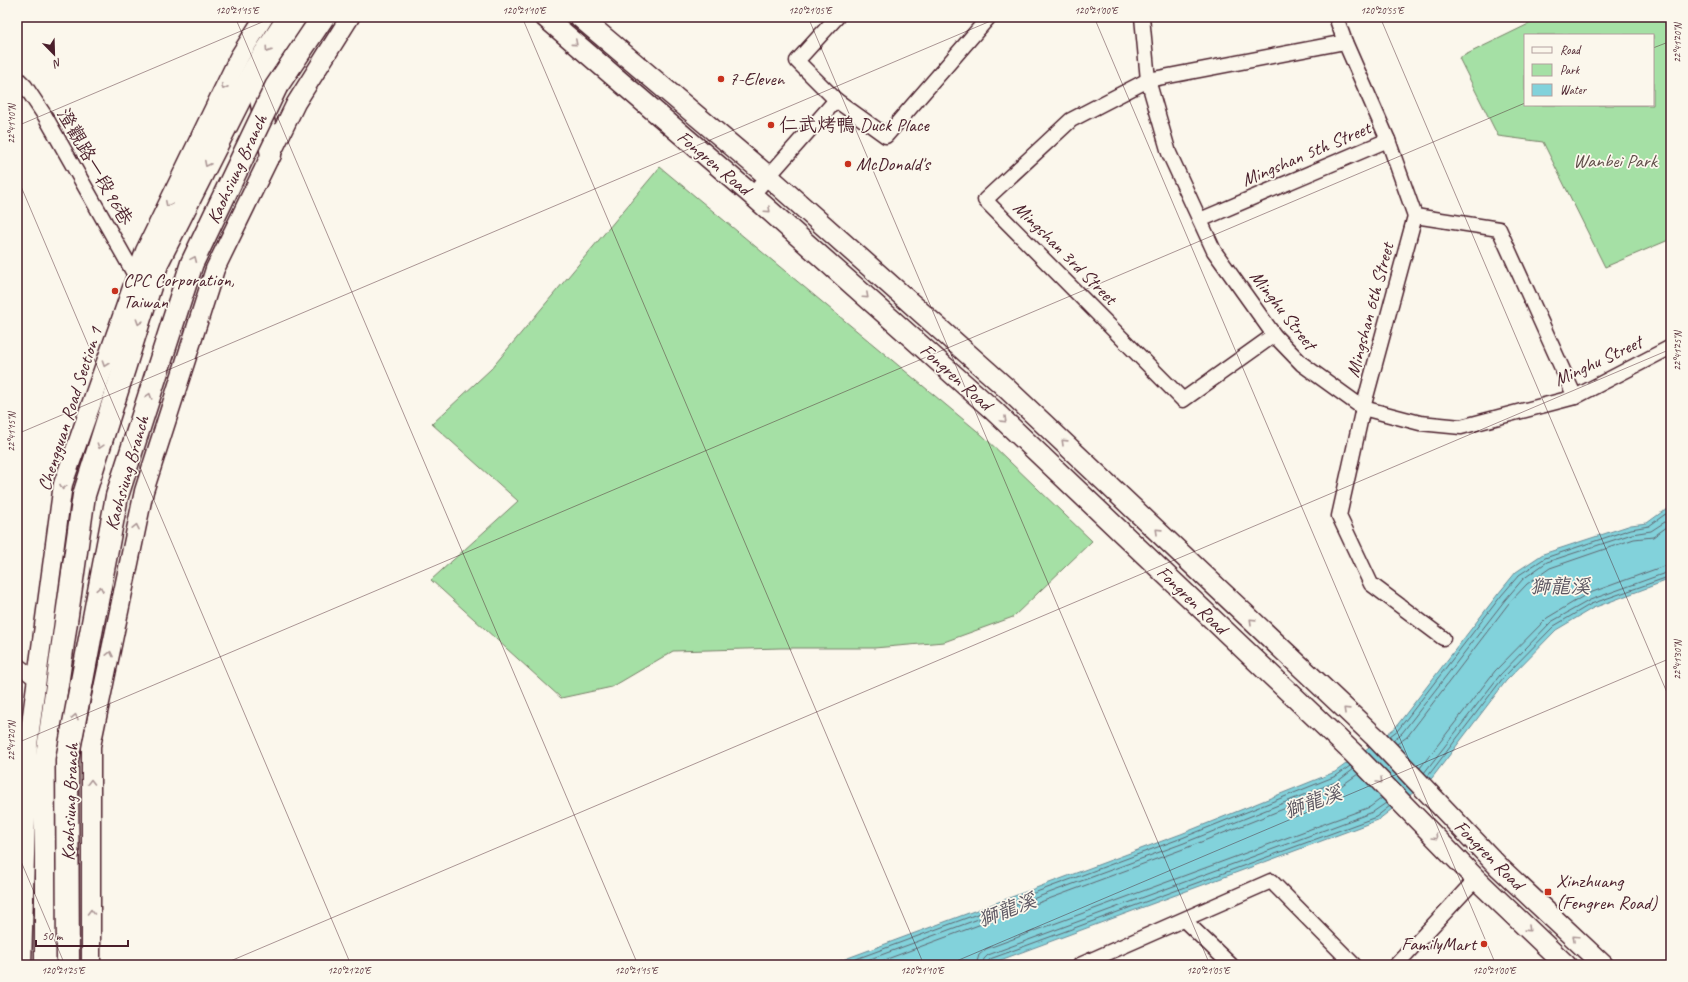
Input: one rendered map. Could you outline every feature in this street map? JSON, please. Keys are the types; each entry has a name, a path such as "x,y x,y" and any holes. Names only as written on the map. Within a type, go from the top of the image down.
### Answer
{"highway":[{"name":"Kaohsiung Branch","path":"46,965 46,764 84,495 158,261 256,67 289,17"},
{"name":"Kaohsiung Branch","path":"68,965 67,760 117,496 192,263 276,87 323,17"}],"main road":[{"path":"271,155 259,94 307,17"},
{"name":"Fongren Road","path":"545,17 752,195 993,410 1353,753 1476,879 1566,965"},
{"name":"Fongren Road","path":"580,17 769,177 1006,387 1375,737 1500,868 1603,965"}],"street":[{"name":"Chengguan Road Section 1","path":"22,965 28,746 63,484 145,251 239,57 264,17"},
{"path":"91,965 91,746 144,491 215,269 296,103 350,17"},
{"path":"837,17 797,61 836,100 886,136 990,17"},
{"name":"Minghu Street","path":"1142,17 1148,80 1169,153 1214,251 1274,335 1302,364 1363,408 1420,423 1461,427 1575,397 1671,347"},
{"name":"Mingshan 5th Street","path":"1200,220 1388,140 1345,42 1336,17"},
{"path":"1148,80 1345,42"},
{"name":"澄觀路一段96巷","path":"17,78 25,86 45,116 136,277"},
{"name":"Mingshan 3rd Street","path":"1148,80 1072,120 985,200 1183,400 1274,335"},
{"path":"752,195 836,100"},
{"path":"1388,140 1414,216 1499,229 1575,397"},
{"name":"Mingshan 6th Street","path":"1414,216 1363,408 1339,516 1371,584 1444,638"},
{"path":"17,665 36,679"},
{"path":"1396,965 1476,879"},
{"path":"1090,963 1271,881 1354,965"},
{"path":"1184,920 1226,964"}],"green space":[{"name":"Wanbei Park","path":"1543,17 1671,17 1671,239 1605,267 1543,142 1498,136 1459,58"},
{"path":"660,167 982,435 1092,541 1013,617 944,642 874,648 781,648 673,651 612,687 561,698 431,580 518,501 432,424 491,369"}],"water":[{"name":"獅龍溪","path":"1671,508 1671,579 1593,608 1556,630 1506,681 1432,778 1378,820 987,965 829,965 1181,834 1335,772 1395,728 1516,572 1543,554 1631,525 1647,523 1662,512"}],"place":[{"name":"7-Eleven","path":"721,79"},
{"name":"仁武烤鴨 Duck Place","path":"771,125"},
{"name":"McDonald's","path":"848,164"},
{"name":"CPC Corporation, Taiwan","path":"115,291"},
{"name":"Xinzhuang (Fengren Road)","path":"1548,892"},
{"name":"FamilyMart","path":"1484,944"}]}
